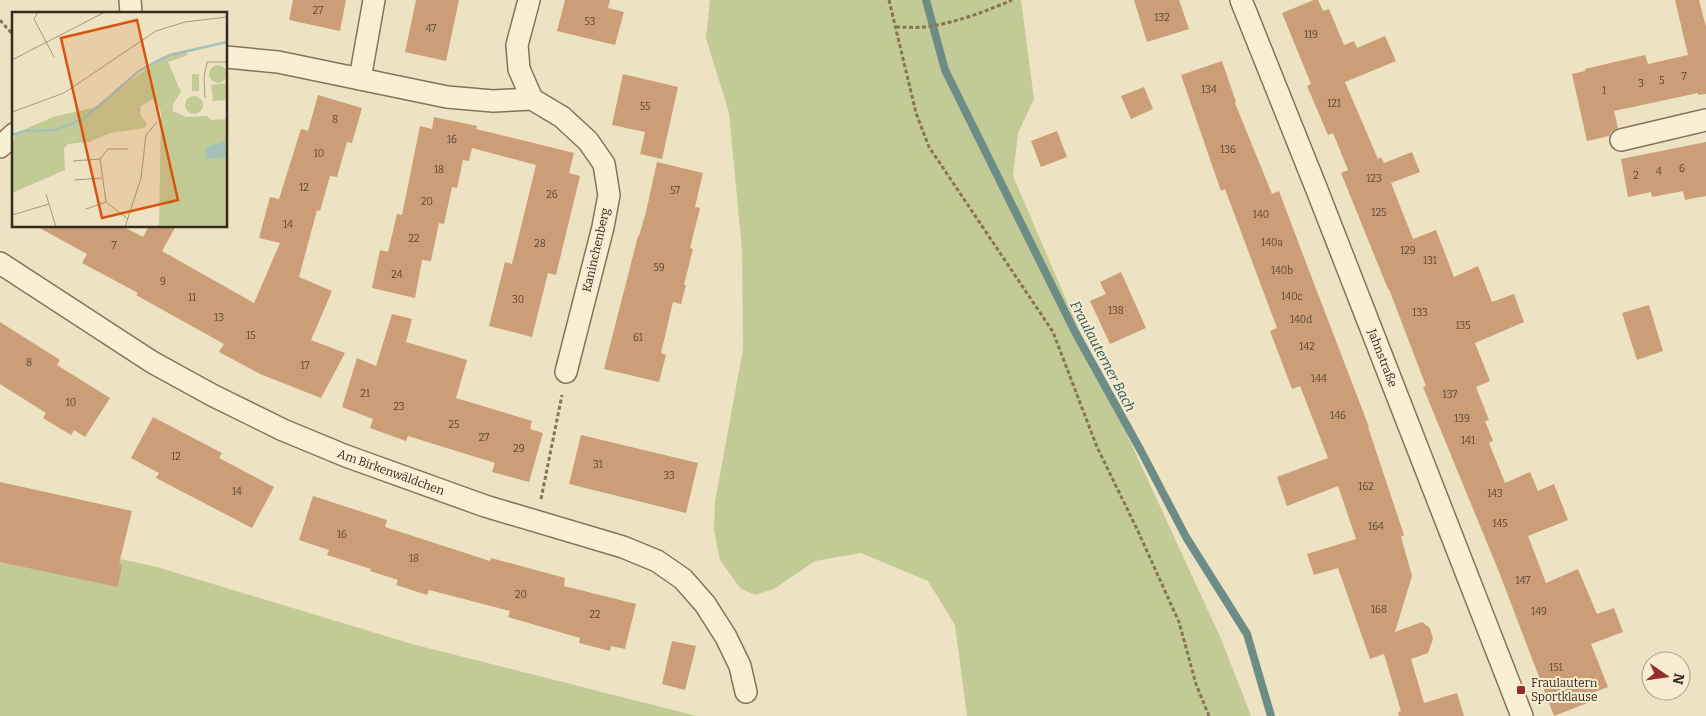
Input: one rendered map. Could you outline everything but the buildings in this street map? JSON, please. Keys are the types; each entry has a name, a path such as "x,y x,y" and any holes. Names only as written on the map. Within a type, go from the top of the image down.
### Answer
{"street":[{"path":"360,79 374,0"},
{"path":"228,58 278,62 447,98 493,101 532,99 519,69 517,45 529,0"},
{"name":"Jahnstraße","path":"1241,0 1321,199 1522,716"},
{"name":"Kaninchenberg","path":"532,99 562,117 588,141 604,164 609,195 603,227 566,372"},
{"path":"1622,140 1706,120"},
{"path":"0,147 12,136"},
{"name":"Am Birkenwäldchen","path":"0,263 152,362 212,395 283,430 346,456 485,506 623,547 657,561 683,579 705,604 726,637 740,666 746,692"}],"path":[{"path":"888,0 916,113 929,147 1053,332 1098,448 1137,528 1179,622 1196,684 1209,716"},
{"path":"896,27 922,27 944,23 991,9 1012,0"},
{"path":"0,20 12,34"},
{"path":"536,522 566,372"}],"green space":[{"path":"710,0 1021,0 1034,99 1018,133 1013,176 1083,339 1222,641 1251,716 967,716 955,625 928,581 861,553 815,561 774,589 755,595 740,588 720,560 714,530 715,502 743,349 742,250 729,113 706,38"},
{"path":"0,533 157,567 412,644 697,716 0,716"}],"waterway":[{"name":"Fraulauterner Bach","path":"926,0 945,70 1074,330 1186,537 1247,634 1271,716"}],"place":[{"name":"Fraulautern Sportklause","path":"1521,690"}]}
